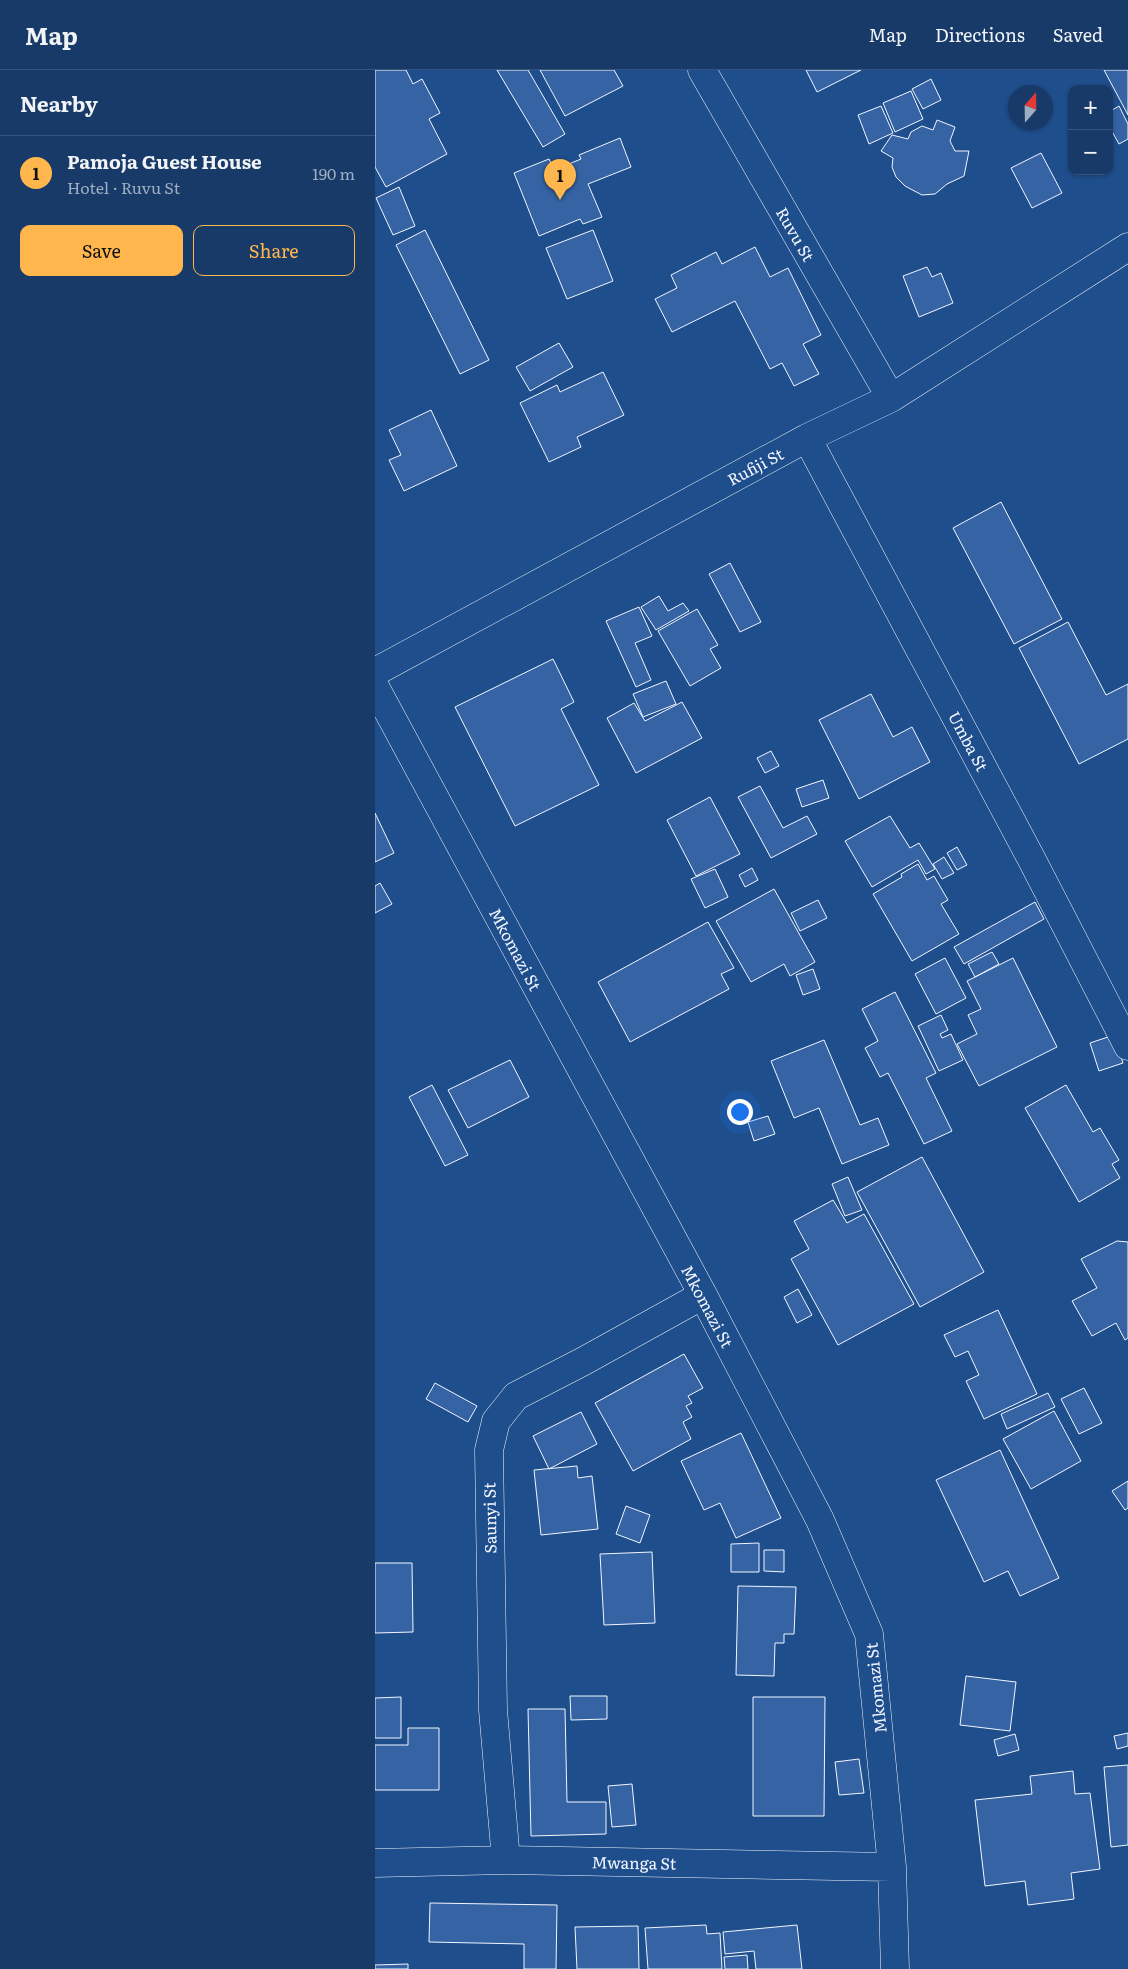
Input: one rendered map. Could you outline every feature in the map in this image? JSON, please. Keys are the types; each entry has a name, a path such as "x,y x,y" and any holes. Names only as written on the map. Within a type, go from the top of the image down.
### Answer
{"street":[{"name":"Ruvu St","path":"702,70 891,398"},
{"name":"Rufiji St","path":"375,672 807,438 891,398 1128,247"},
{"name":"Umba St","path":"807,438 1031,858 1128,1046"},
{"name":"Mkomazi St","path":"375,687 703,1295 820,1520 869,1634 892,1867 895,1969"},
{"name":"Saunyi St","path":"506,1860 493,1710 489,1450 496,1422 516,1396 703,1295"},
{"name":"Mwanga St","path":"375,1863 506,1860 892,1867"}],"building":[{"path":"375,70 406,70 413,84 422,79 440,113 429,119 447,154 386,187 375,167"},
{"path":"497,70 528,70 565,134 543,147"},
{"path":"540,70 614,70 623,86 565,116"},
{"path":"806,70 861,70 817,92"},
{"path":"1104,70 1128,70 1128,115 1113,85"},
{"path":"931,79 941,100 923,109 912,89"},
{"path":"911,91 923,119 895,132 883,103"},
{"path":"881,106 893,133 869,144 858,115"},
{"path":"1119,106 1128,124 1128,139 1119,144 1113,133 1113,110"},
{"path":"937,120 955,127 950,141 955,151 969,151 964,176 947,184 935,194 922,195 905,186 896,177 892,167 893,158 881,151 892,135 908,139 911,132 922,126 933,130"},
{"path":"620,138 631,167 588,184 602,217 583,224 580,219 539,236 514,173 549,159 554,170 581,159 579,155"},
{"path":"1041,153 1062,193 1032,208 1011,168"},
{"path":"399,187 415,226 393,235 376,198"},
{"path":"425,230 489,360 460,374 396,245"},
{"path":"593,230 613,281 567,299 546,248"},
{"path":"755,247 770,277 788,268 821,335 803,344 819,374 794,386 782,363 770,369 735,301 672,332 655,299 677,288 671,275 716,252 722,264"},
{"path":"927,267 932,277 941,273 953,303 919,317 903,276"},
{"path":"559,343 573,367 530,391 516,367"},
{"path":"603,372 624,415 577,437 581,447 549,462 520,403 557,385 560,392"},
{"path":"431,410 457,466 404,491 389,460 401,455 389,430"},
{"path":"1001,502 1062,619 1014,644 953,528"},
{"path":"730,563 761,622 740,632 709,574"},
{"path":"659,596 668,611 683,603 689,611 656,630 641,607"},
{"path":"639,607 652,636 635,643 651,680 636,687 606,621"},
{"path":"697,609 718,645 710,649 721,668 690,686 658,631"},
{"path":"1068,622 1106,695 1128,684 1128,739 1079,764 1019,648"},
{"path":"553,659 574,702 561,709 599,785 515,826 455,707"},
{"path":"666,681 676,704 643,717 633,694"},
{"path":"871,694 893,737 912,727 930,762 859,799 819,720"},
{"path":"682,702 702,738 636,773 607,718 634,703 645,721"},
{"path":"771,751 779,766 765,773 757,758"},
{"path":"823,780 829,798 802,807 796,789"},
{"path":"760,786 783,828 807,816 817,834 771,858 738,797"},
{"path":"710,797 740,854 696,876 667,820"},
{"path":"375,813 394,853 375,862"},
{"path":"890,816 910,848 919,843 935,869 926,874 918,860 872,887 845,841"},
{"path":"957,847 967,865 957,870 947,853"},
{"path":"944,857 954,873 942,879 933,864"},
{"path":"918,864 927,880 934,876 948,900 941,904 959,934 912,961 873,894 902,877 901,874"},
{"path":"752,868 758,880 745,887 739,875"},
{"path":"715,869 728,897 705,908 691,879"},
{"path":"380,883 392,904 375,913 375,886"},
{"path":"774,889 815,962 790,976 784,964 751,982 716,921"},
{"path":"818,900 827,918 800,931 791,913"},
{"path":"1035,902 1044,919 964,964 954,947"},
{"path":"708,922 734,968 721,974 729,989 630,1042 598,982"},
{"path":"992,952 999,964 975,977 968,964"},
{"path":"945,958 966,998 936,1014 915,974"},
{"path":"1013,958 1057,1047 979,1086 957,1044 977,1034 968,1015 981,1009 967,981"},
{"path":"813,969 820,989 803,995 796,975"},
{"path":"895,992 936,1073 926,1078 952,1131 924,1144 888,1073 880,1077 865,1048 878,1041 862,1009"},
{"path":"941,1015 948,1030 940,1034 942,1038 951,1034 963,1060 939,1071 918,1026"},
{"path":"1114,1035 1123,1063 1099,1071 1090,1043"},
{"path":"824,1040 860,1125 878,1118 889,1145 842,1164 819,1108 794,1118 771,1061"},
{"path":"510,1060 529,1097 468,1128 448,1090"},
{"path":"432,1085 468,1155 445,1166 409,1097"},
{"path":"1066,1085 1093,1132 1100,1128 1119,1160 1112,1164 1120,1178 1079,1202 1025,1108"},
{"path":"768,1116 775,1134 754,1141 748,1122"},
{"path":"922,1157 984,1272 920,1307 857,1192"},
{"path":"848,1177 862,1210 845,1216 832,1184"},
{"path":"833,1200 847,1223 864,1214 914,1304 838,1345 791,1259 809,1249 794,1221"},
{"path":"1117,1241 1128,1242 1128,1338 1125,1340 1116,1323 1092,1336 1072,1301 1097,1288 1081,1259"},
{"path":"798,1289 812,1315 797,1323 784,1297"},
{"path":"998,1310 1037,1394 984,1419 966,1381 979,1375 968,1351 955,1357 944,1335"},
{"path":"684,1354 703,1388 688,1396 692,1403 686,1406 692,1417 683,1422 691,1439 633,1471 595,1403"},
{"path":"435,1383 477,1406 468,1422 426,1399"},
{"path":"1084,1388 1102,1423 1079,1434 1061,1399"},
{"path":"1048,1393 1055,1407 1007,1429 1001,1414"},
{"path":"1054,1411 1081,1461 1031,1489 1003,1439"},
{"path":"581,1412 597,1444 549,1469 533,1436"},
{"path":"741,1433 781,1518 736,1538 720,1503 704,1510 681,1461"},
{"path":"1000,1450 1059,1578 1020,1596 1008,1571 984,1582 936,1480"},
{"path":"577,1466 578,1478 592,1476 598,1529 541,1535 534,1470"},
{"path":"1128,1481 1128,1508 1125,1510 1112,1491"},
{"path":"626,1506 650,1515 640,1543 616,1534"},
{"path":"759,1543 759,1572 731,1572 731,1544"},
{"path":"764,1550 784,1550 784,1572 764,1571"},
{"path":"652,1552 655,1623 604,1625 600,1554"},
{"path":"375,1563 412,1563 413,1632 375,1633"},
{"path":"738,1586 796,1587 794,1634 784,1634 784,1643 775,1643 774,1676 736,1675"},
{"path":"966,1676 1016,1682 1010,1731 960,1725"},
{"path":"570,1696 607,1696 607,1719 571,1720"},
{"path":"401,1697 401,1738 375,1738 375,1698"},
{"path":"753,1697 825,1697 824,1816 753,1816"},
{"path":"528,1709 565,1709 567,1802 606,1802 606,1834 531,1836"},
{"path":"408,1728 439,1728 439,1790 375,1790 375,1745 408,1745"},
{"path":"1128,1733 1128,1746 1117,1749 1114,1736"},
{"path":"1015,1734 1019,1750 998,1756 994,1740"},
{"path":"859,1759 864,1793 839,1795 835,1762"},
{"path":"1128,1765 1128,1845 1111,1847 1104,1767"},
{"path":"1073,1771 1075,1794 1090,1793 1100,1869 1071,1873 1074,1899 1028,1905 1025,1881 985,1886 975,1800 1032,1794 1030,1776"},
{"path":"632,1784 636,1825 612,1827 608,1786"},
{"path":"430,1903 557,1905 556,1969 524,1969 524,1944 429,1942"},
{"path":"706,1925 707,1934 720,1933 722,1969 648,1969 645,1928"},
{"path":"797,1925 802,1969 756,1969 754,1951 725,1954 723,1932"},
{"path":"638,1926 639,1969 577,1969 575,1927"},
{"path":"747,1955 748,1969 725,1969 724,1957"},
{"path":"408,1964 408,1969 375,1969 375,1965"}],"place":[{"name":"Pamoja Guest House","path":"560,200"}]}
